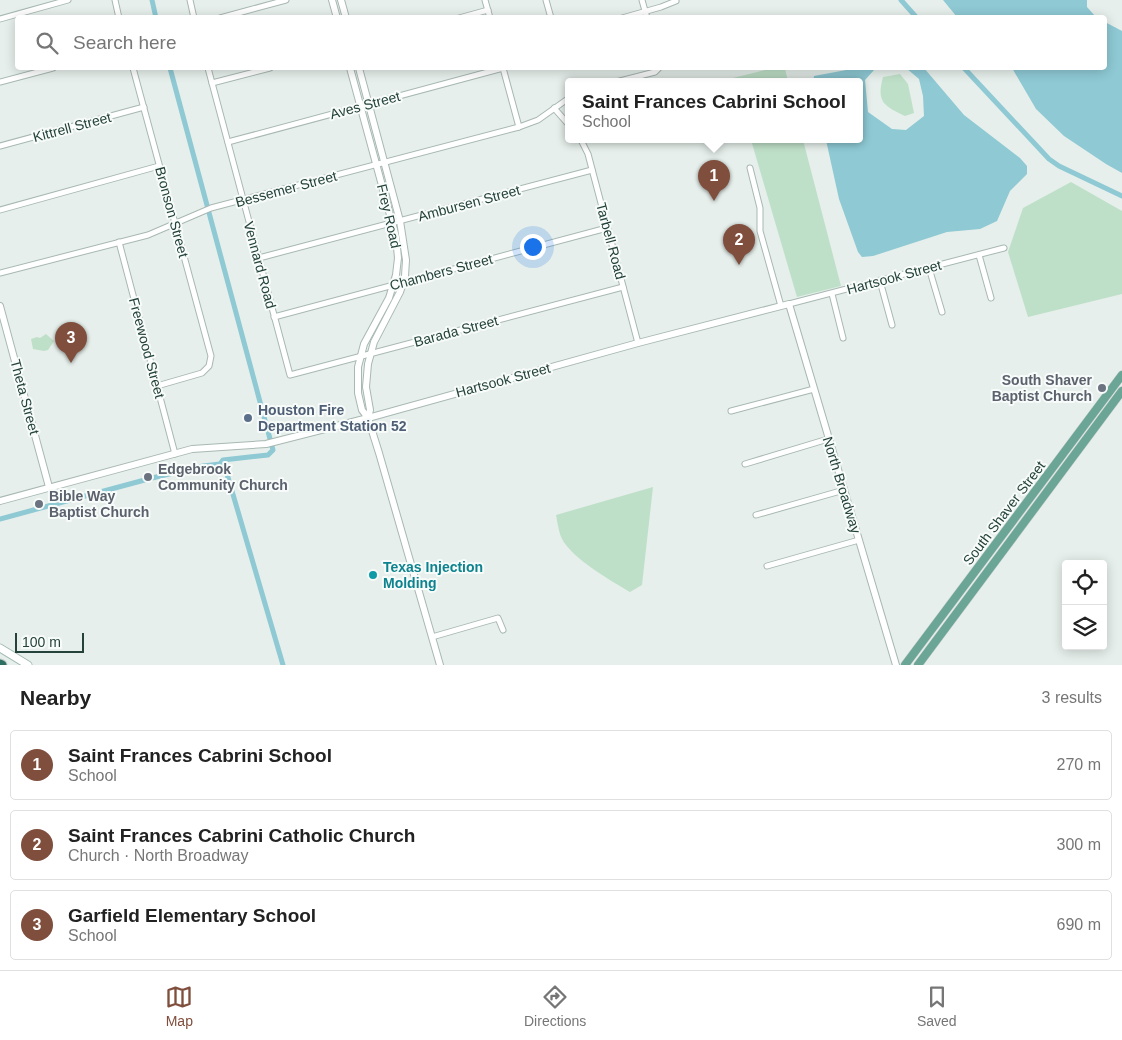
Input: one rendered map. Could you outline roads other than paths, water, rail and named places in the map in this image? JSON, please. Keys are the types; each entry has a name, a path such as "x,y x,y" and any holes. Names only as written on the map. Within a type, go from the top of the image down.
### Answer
{"main road":[{"name":"South Shaver Street","path":"905,665 1122,375"},
{"name":"South Shaver Street","path":"918,665 1122,391"},
{"path":"1054,466 1062,472"},
{"path":"1014,520 1022,527"},
{"path":"983,561 992,567"},
{"path":"0,648 28,665"}],"street":[{"path":"0,19 68,0"},
{"path":"114,0 118,15"},
{"path":"190,0 193,15"},
{"path":"231,15 286,0"},
{"path":"332,0 336,15"},
{"path":"341,0 345,15"},
{"path":"485,0 489,15"},
{"path":"546,0 550,15"},
{"path":"642,0 647,15"},
{"path":"632,15 676,1"},
{"path":"470,15 488,10"},
{"path":"0,82 45,70"},
{"name":"Bronson Street","path":"134,70 211,356 209,366 202,373 157,386"},
{"name":"Vennard Road","path":"209,70 290,375"},
{"path":"212,83 262,70"},
{"name":"Frey Road","path":"351,70 396,237 398,258 396,275 389,298 371,328 360,357 358,393 362,410 368,418 440,665"},
{"name":"Frey Road","path":"360,70 400,221 406,260 403,282 395,303 374,342 371,354 366,377 370,410 368,418"},
{"name":"Aves Street","path":"228,142 496,70"},
{"path":"504,70 519,127"},
{"path":"632,78 656,70"},
{"name":"Bessemer Street","path":"0,273 148,235 211,208 519,127 538,120 565,101"},
{"name":"Kittrell Street","path":"0,146 144,108"},
{"path":"554,108 565,120"},
{"name":"Tarbell Road","path":"582,143 588,154 638,343"},
{"path":"0,210 159,166"},
{"path":"750,168 760,208 760,231 781,306"},
{"name":"Ambursen Street","path":"259,258 592,170"},
{"name":"Chambers Street","path":"274,317 607,228"},
{"name":"Freewood Street","path":"119,242 175,454"},
{"name":"Hartsook Street","path":"0,501 192,449 266,444 368,418 638,343 1004,248"},
{"path":"979,255 991,298"},
{"path":"929,268 942,312"},
{"path":"880,281 892,325"},
{"name":"Barada Street","path":"290,375 623,287"},
{"path":"832,294 843,338"},
{"name":"North Broadway","path":"789,304 896,665"},
{"name":"Theta Street","path":"0,306 49,487"},
{"path":"731,411 814,389"},
{"path":"744,464 828,439"},
{"path":"756,515 844,490"},
{"path":"767,566 859,540"},
{"path":"432,637 498,618 503,630"}],"water":[{"path":"943,0 1087,0 1087,7 1094,15 955,15"},
{"path":"1107,23 1122,31 1122,173 1064,136 1036,109 1013,70 1107,70"},
{"path":"846,70 874,70 865,80 868,112 892,129 906,130 924,116 923,96 919,79 908,70 926,70 964,115 1020,158 1027,166 1027,174 1010,191 997,221 980,229 947,232 873,256 862,257 858,252 839,199 827,143 863,143 863,78 814,78 814,76"}],"waterway":[{"path":"152,0 155,15"},
{"path":"901,0 914,15"},
{"path":"0,519 152,478 220,464 223,460 268,455 273,450 171,70"},
{"path":"966,70 1049,159 1059,166 1122,196"},
{"path":"220,464 227,474 283,665"}],"place":[{"name":"Saint Frances Cabrini School","path":"714,201"},
{"name":"Saint Frances Cabrini Catholic Church","path":"739,265"},
{"name":"Garfield Elementary School","path":"71,363"},
{"name":"South Shaver Baptist Church","path":"1102,388"},
{"name":"Houston Fire Department Station 52","path":"248,418"},
{"name":"Edgebrook Community Church","path":"148,477"},
{"name":"Bible Way Baptist Church","path":"39,504"},
{"name":"Texas Injection Molding","path":"373,575"}]}
